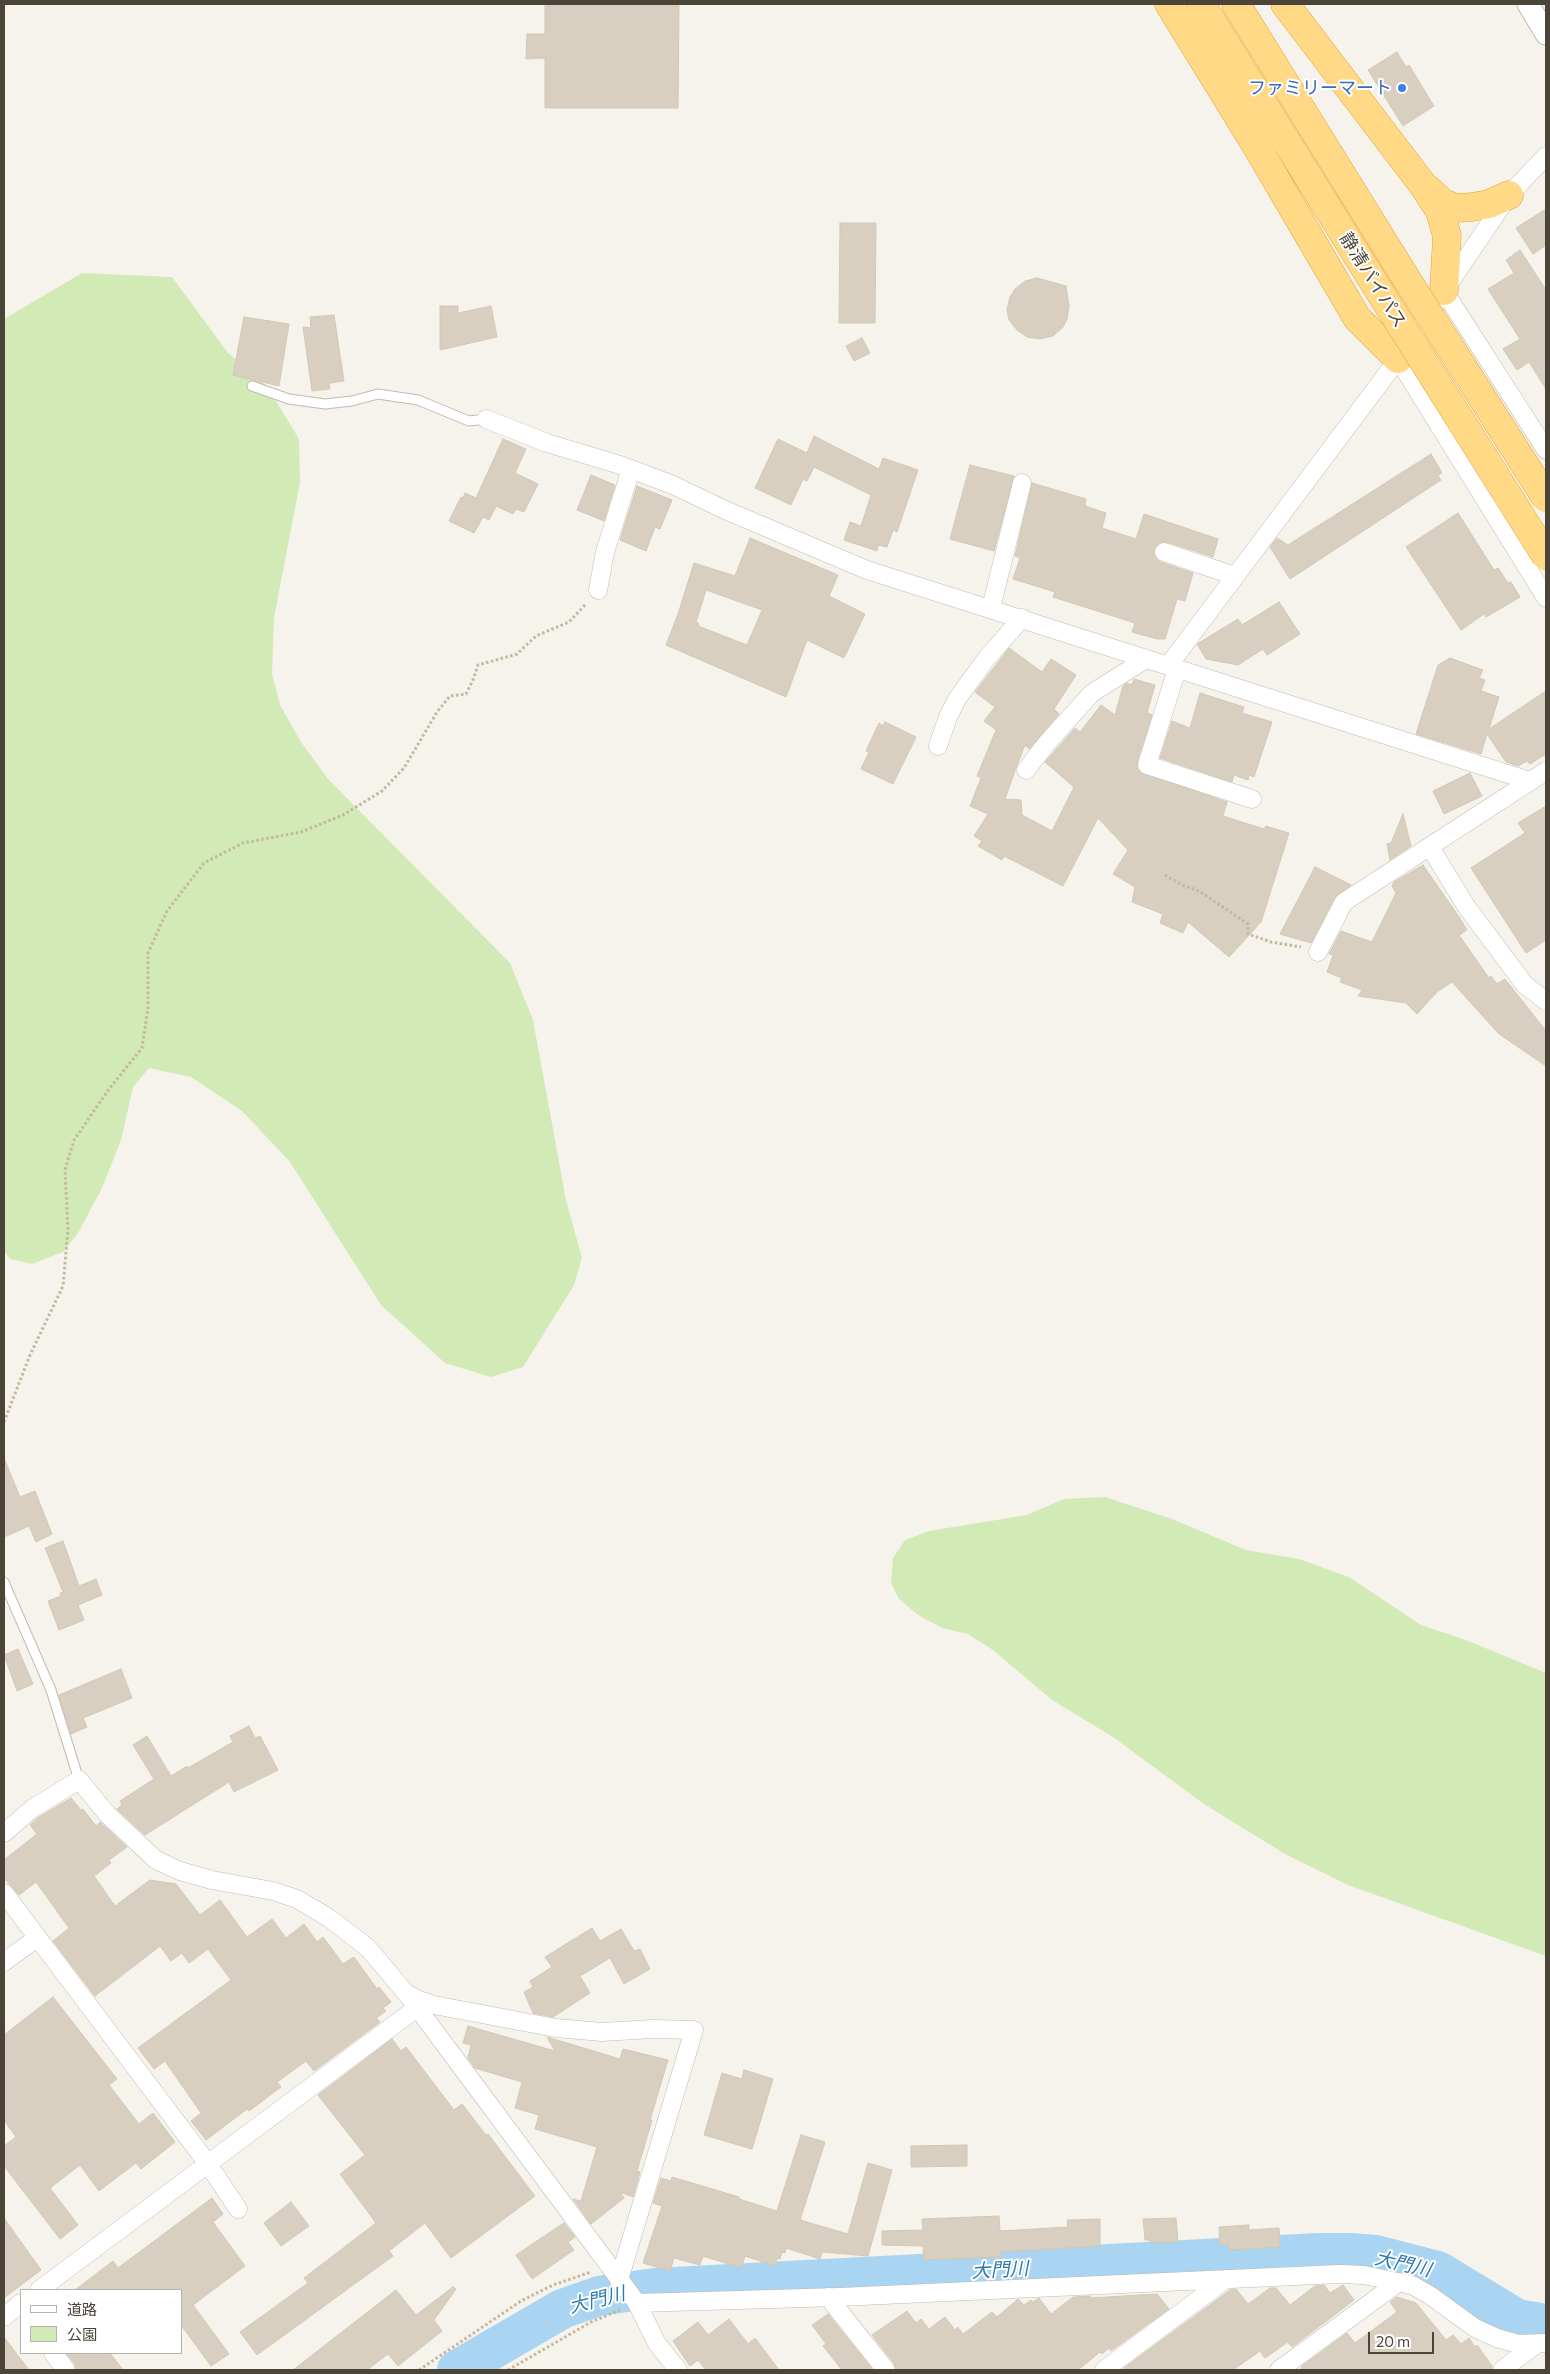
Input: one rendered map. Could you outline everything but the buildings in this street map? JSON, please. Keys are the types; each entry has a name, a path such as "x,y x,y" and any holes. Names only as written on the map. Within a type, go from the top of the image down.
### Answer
{"highway":[{"path":"1169,4 1257,147 1357,318 1398,359"},
{"name":"静清バイパス","path":"1200,4 1546,556"},
{"name":"静清バイパス","path":"1236,4 1404,275 1546,498"},
{"path":"1285,4 1423,185 1445,223 1447,254 1444,291"},
{"path":"1423,185 1443,203 1456,208 1472,208 1489,204 1509,194"}],"street":[{"path":"1528,4 1546,34"},
{"path":"1252,800 1147,765 1172,668 1235,576 1398,359 1509,194 1546,156"},
{"path":"1444,291 1546,450"},
{"path":"1398,359 1546,598"},
{"path":"486,419 547,443 631,469 673,485 725,510 867,570 1530,781"},
{"path":"598,590 605,552 631,469"},
{"path":"991,608 1022,482"},
{"path":"1164,552 1235,576"},
{"path":"938,746 948,717 957,699 986,659 1022,618"},
{"path":"1026,770 1047,743 1092,693 1146,659"},
{"path":"1318,952 1344,902 1546,771"},
{"path":"1430,847 1466,906 1525,985 1546,1001"},
{"path":"4,1833 33,1808 79,1780 108,1815 156,1860 180,1871 212,1880 273,1891 297,1899 329,1918 368,1948 418,2007 637,2303 656,2342 678,2370"},
{"path":"4,1893 208,2164 238,2209"},
{"path":"4,1962 37,1938"},
{"path":"402,1988 416,1999 434,2005 556,2028 602,2032 653,2029 694,2030 619,2280"},
{"path":"40,2289 418,2007"},
{"path":"637,2303 828,2297 1339,2274 1364,2275 1412,2285 1431,2296 1475,2328 1496,2338 1518,2344 1542,2343"},
{"path":"1104,2370 1226,2279"},
{"path":"1279,2370 1399,2282"},
{"path":"828,2297 886,2370"},
{"path":"1502,2370 1542,2343"},
{"path":"54,2354 66,2370"}],"lane":[{"path":"252,386 289,399 325,404 352,401 378,394 418,400 469,420 486,419"},
{"path":"4,1582 51,1690 79,1780"}],"path":[{"path":"4,1422 30,1355 63,1286 68,1230 65,1170 74,1140 109,1089 142,1048 148,1008 148,953 167,911 204,863 243,843 301,832 344,815 382,791 404,768 437,712 450,696 466,694 478,665 517,654 536,636 569,622 598,590"},
{"path":"1165,875 1182,885 1199,891 1248,924 1248,934 1271,942 1318,952"},
{"path":"419,2370 521,2301 553,2285 608,2266"},
{"path":"508,2370 591,2322 637,2303"}],"green space":[{"path":"82,273 172,277 228,353 267,386 299,439 300,482 274,618 272,674 280,705 301,742 328,779 510,963 533,1020 566,1200 582,1258 574,1285 523,1367 491,1377 445,1363 381,1305 290,1162 242,1111 191,1077 149,1068 133,1087 121,1140 102,1188 78,1233 63,1252 32,1264 10,1259 4,1251 4,319"},
{"path":"1105,1497 1172,1519 1246,1550 1299,1559 1349,1577 1421,1625 1466,1640 1546,1673 1546,1956 1348,1885 1285,1854 1204,1804 1113,1737 1052,1700 993,1650 968,1634 942,1628 918,1615 899,1599 891,1583 893,1558 905,1540 929,1531 1027,1515 1064,1499"}],"waterway":[{"name":"大門川","path":"457,2370 562,2309 599,2296 655,2288 1318,2253 1376,2255 1438,2271 1517,2319 1546,2324"}],"place":[{"name":"ファミリーマート","path":"1402,88"}]}
